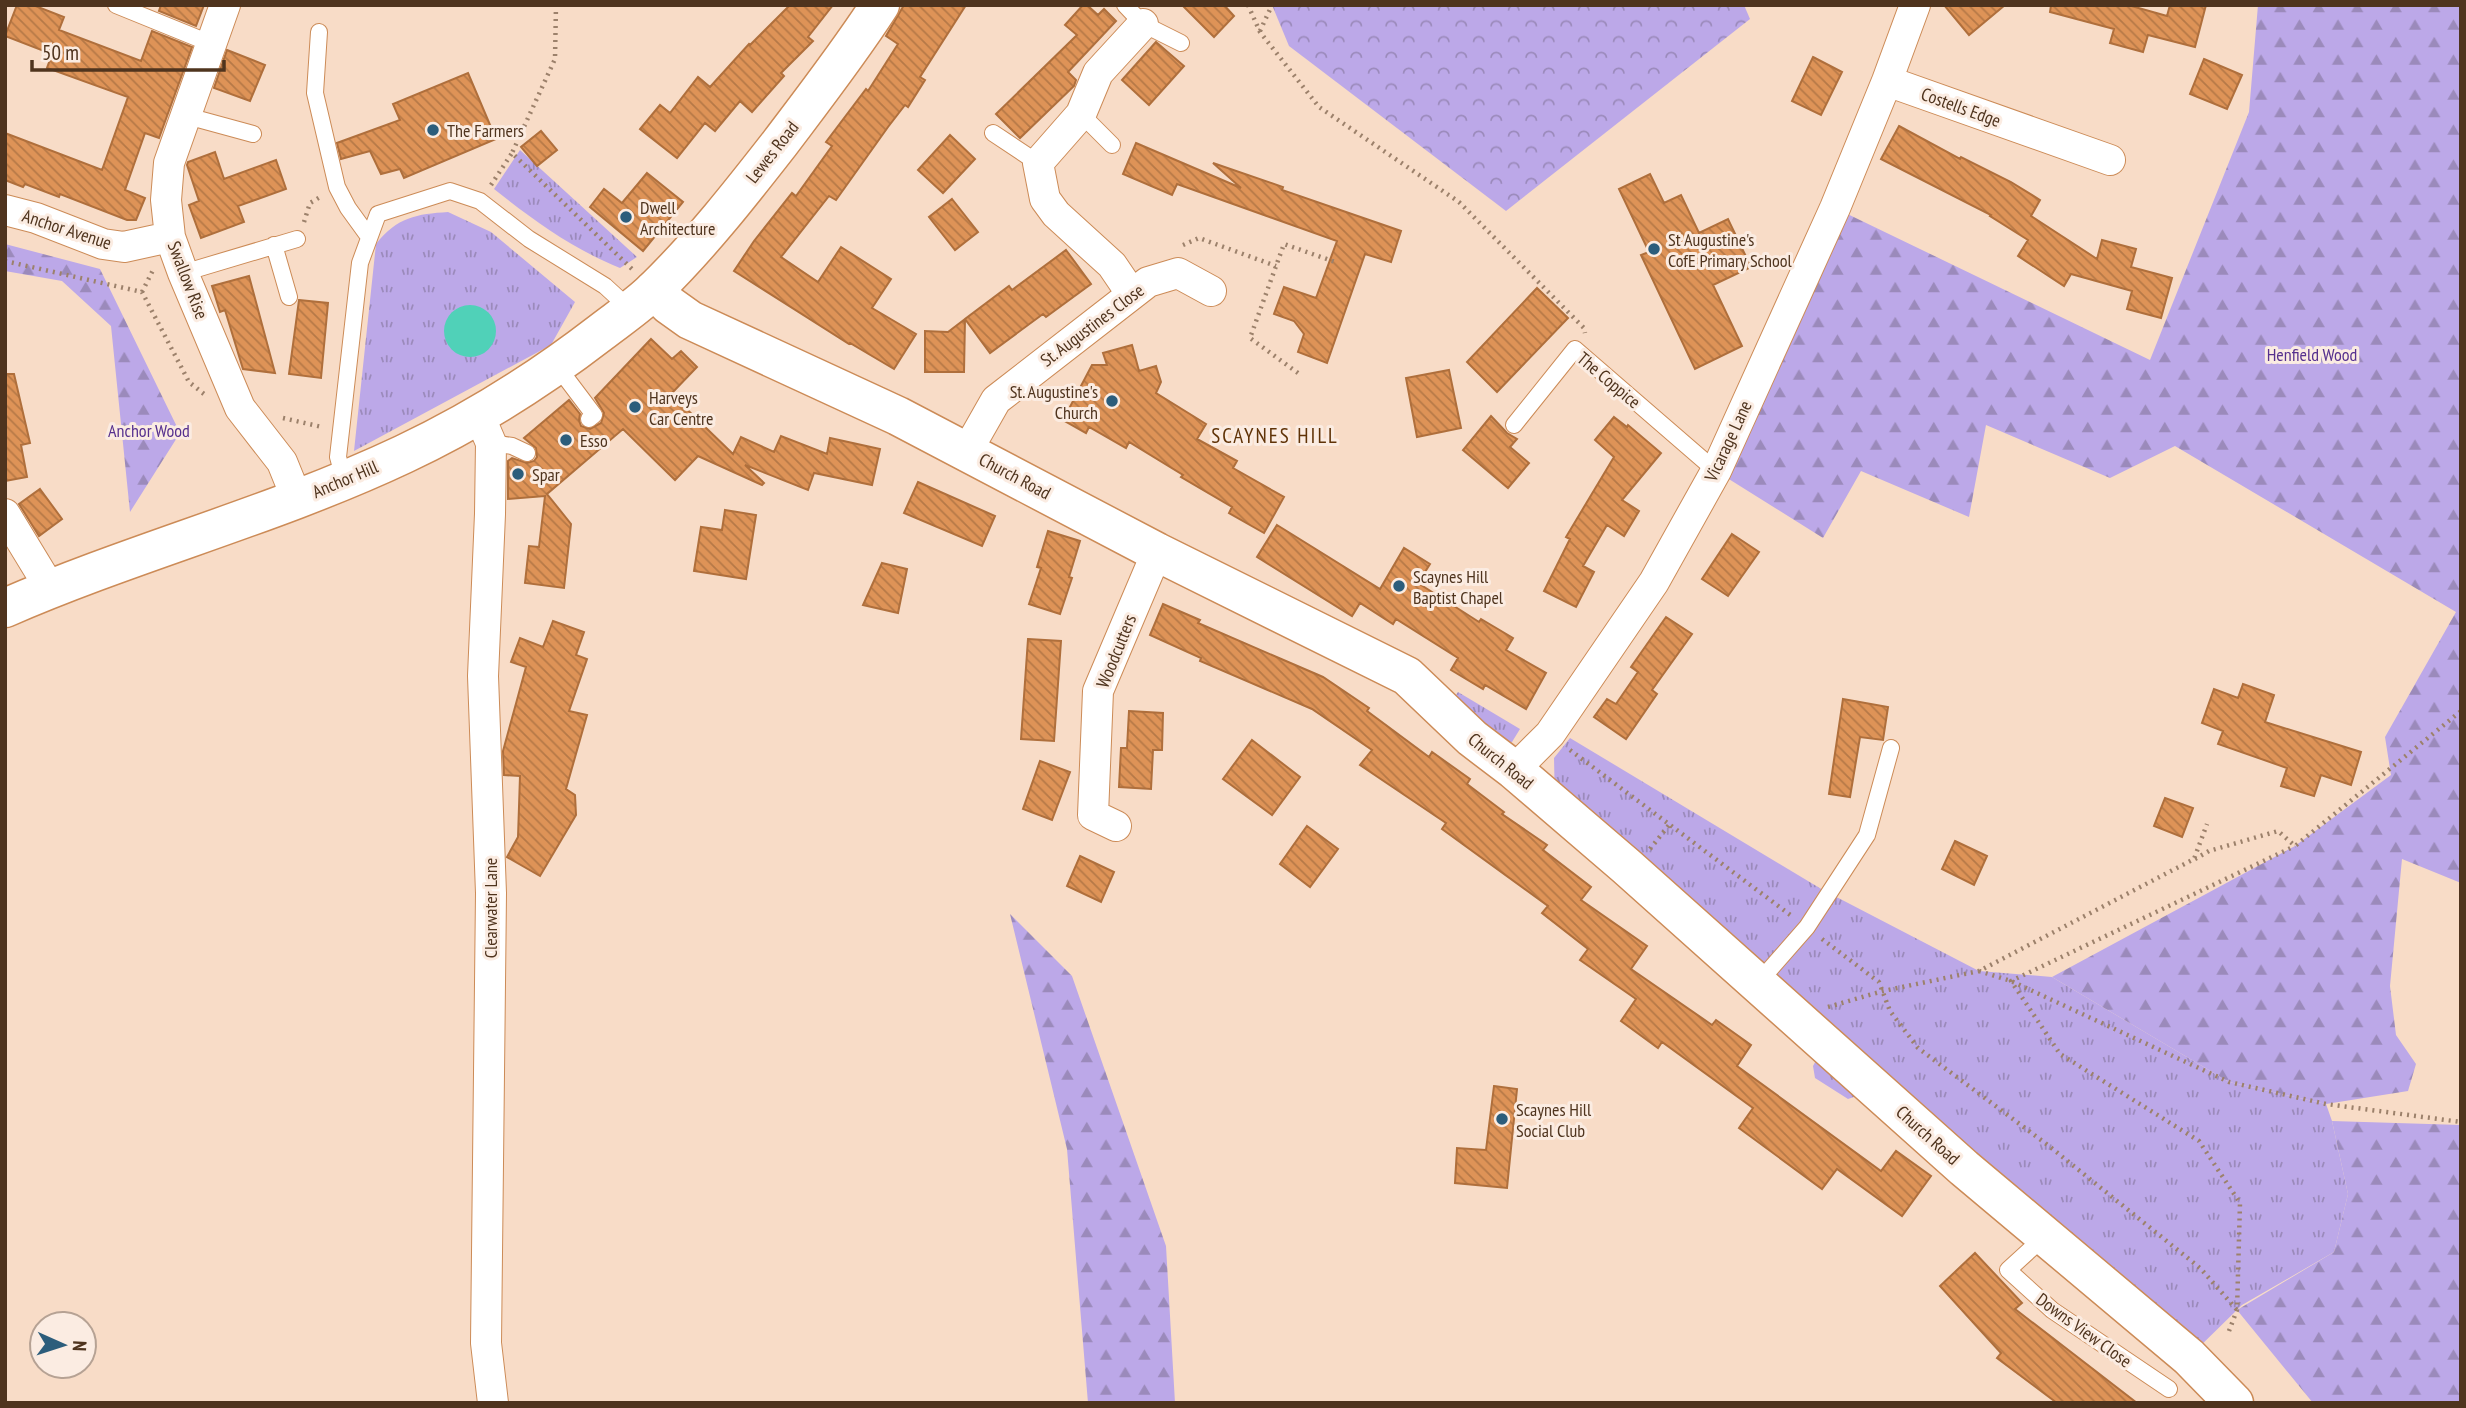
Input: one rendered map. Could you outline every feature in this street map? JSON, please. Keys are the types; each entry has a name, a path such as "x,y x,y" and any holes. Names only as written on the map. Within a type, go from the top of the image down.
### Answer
{"main road":[{"name":"Lewes Road","path":"642,300 703,237 754,176 851,51 880,5"},
{"name":"Anchor Hill","path":"5,608 112,564 297,499 404,454 485,429 557,366 642,300"},
{"name":"Church Road","path":"642,300 669,305 690,320 898,416 1157,552 1407,676 1472,738 1514,770 2044,1237 2189,1357 2234,1403"}],"street":[{"name":"Swallow Rise","path":"225,5 169,163 166,200 170,237 240,408 282,462 297,499"},
{"path":"1887,81 1916,5"},
{"path":"1134,14 1098,73 1081,114 1038,163 1045,199 1056,214 1140,288"},
{"name":"Costells Edge","path":"1887,81 2110,160"},
{"name":"Vicarage Lane","path":"1514,770 1550,734 1654,582 1716,471 1835,208 1887,81"},
{"name":"Anchor Avenue","path":"5,210 36,218 103,244 124,247 170,237"},
{"name":"St. Augustines Close","path":"967,451 996,400 1140,288 1178,273 1211,290"},
{"name":"Clearwater Lane","path":"485,429 491,514 483,676 491,893 486,1343 493,1403"},
{"path":"5,514 50,588"},
{"name":"Woodcutters","path":"1116,826 1093,815 1098,691 1157,552"}],"lane":[{"path":"116,5 212,44"},
{"path":"1134,14 1181,43"},
{"path":"319,32 315,93 337,187 369,237"},
{"path":"1081,114 1112,145"},
{"path":"187,116 253,134"},
{"path":"993,133 1038,163"},
{"path":"344,479 338,457 360,263 378,214 450,191 480,201 529,239 605,286 642,300"},
{"path":"183,273 298,239"},
{"path":"274,245 289,297"},
{"name":"The Coppice","path":"1514,425 1575,349 1716,471"},
{"path":"557,366 594,415 589,419"},
{"path":"485,429 527,453"},
{"path":"1757,984 1807,927 1867,835 1891,747"},
{"name":"Downs View Close","path":"2044,1237 2008,1270 2052,1310 2169,1390"}],"path":[{"path":"480,201 512,153 555,59 556,5"},
{"path":"1248,5 1260,32 1319,107 1459,202 1584,328 1588,361"},
{"path":"1260,32 1272,5"},
{"path":"512,153 642,300"},
{"path":"298,239 310,203 337,187"},
{"path":"1140,288 1162,256 1199,238 1276,266"},
{"path":"1298,373 1250,338 1284,244 1338,263"},
{"path":"2011,981 2295,846 2461,711"},
{"path":"1550,734 1879,982 1890,1011 1918,1048 2049,1146 2200,1268 2237,1310"},
{"path":"2194,859 2207,824"},
{"path":"1794,1017 1883,991 1979,971 2209,851 2278,831 2295,846"},
{"path":"1979,971 2011,981 2229,1082 2326,1104 2461,1122"},
{"path":"2011,981 2060,1054 2199,1141 2240,1203 2237,1310 2229,1331"}],"green space":[{"path":"1272,5 1744,5 1750,19 1506,211 1289,46"},
{"name":"Henfield Wood","path":"2258,5 2461,5 2461,883 2402,859 2390,986 2396,1035 2416,1064 2408,1091 2326,1104 2229,1082 2052,977 2295,846 2391,775 2385,737 2456,612 2175,446 2110,478 1986,425 1969,517 1861,471 1823,538 1716,471 1835,208 2150,360 2249,112"},
{"path":"520,150 637,257 620,268 586,252 554,233 494,189"},
{"path":"448,212 491,232 575,302 551,345 354,451 376,244 392,228 408,219"},
{"name":"Anchor Wood","path":"5,244 100,269 180,433 130,512 111,326 62,281 5,271"},
{"path":"1458,692 1520,729 1512,742 1502,745 1444,713"},
{"path":"1570,738 1823,890 1979,971 2052,977 2229,1082 2326,1104 2348,1194 2334,1252 2242,1305 2189,1357 1555,806 1554,758"},
{"path":"1010,914 1072,976 1166,1246 1175,1403 1088,1403 1067,1149"},
{"path":"1818,1057 1861,1089 1854,1097 1848,1099 1815,1078 1813,1066"},
{"path":"2332,1121 2461,1125 2461,1403 2313,1403 2237,1310 2334,1252 2348,1194"}],"water":[{"path":"470,305 489,312 496,331 489,350 470,357 451,350 444,331 451,312"}],"building":[{"path":"17,5 33,5 64,17 59,30 141,61 152,31 192,47 159,138 145,133 125,190 145,198 136,220 127,220 60,194 59,197 25,184 23,187 5,180 5,133 102,170 128,97 47,68 52,54 5,36"},
{"path":"161,5 204,5 196,26 159,11"},
{"path":"790,5 833,5 808,37 813,41 781,73 784,76 752,112 740,101 715,131 705,123 677,158 640,129 660,105 670,113 698,77 710,87 749,44"},
{"path":"904,5 966,5 920,77 925,80 908,107 905,105 836,200 829,196 781,257 818,282 841,247 891,279 872,308 916,334 894,369 849,344 734,271 792,193 796,196 832,146 826,142 866,89 868,91 898,44 886,36"},
{"path":"1083,5 1087,5 1098,15 1104,9 1116,21 1068,72 1076,80 1074,86 1020,138 996,114 1077,35 1065,25"},
{"path":"1182,5 1224,5 1234,16 1214,37"},
{"path":"1944,5 2005,5 1969,35"},
{"path":"2051,5 2128,5 2167,16 2170,5 2206,5 2195,47 2148,35 2143,52 2110,43 2114,29 2050,12"},
{"path":"1156,42 1184,66 1149,105 1122,80"},
{"path":"227,50 265,65 250,101 214,88"},
{"path":"1813,57 1842,72 1821,115 1792,101"},
{"path":"2204,59 2242,75 2227,109 2190,94"},
{"name":"The Farmers","path":"468,73 496,139 404,178 400,169 381,174 370,151 341,159 337,143 400,120 393,104"},
{"path":"1899,126 1960,159 1961,157 2011,182 2040,200 2031,216 2097,259 2102,240 2136,249 2131,267 2172,278 2161,318 2127,309 2132,291 2071,274 2064,286 2018,256 2028,240 1991,215 1881,159"},
{"path":"541,131 557,150 537,166 521,147"},
{"path":"950,135 975,159 943,193 918,170"},
{"path":"1136,143 1241,188 1213,163 1401,231 1391,262 1365,254 1327,363 1298,352 1304,334 1294,321 1274,314 1284,287 1316,298 1337,241 1177,184 1172,195 1123,174"},
{"path":"215,152 224,179 276,160 286,189 238,206 244,222 201,238 189,205 199,201 187,165 188,162"},
{"path":"647,173 683,202 643,251 590,207 604,189 622,203"},
{"path":"1650,174 1664,203 1681,195 1699,233 1728,219 1751,267 1713,285 1742,346 1695,369 1641,255 1649,252 1619,189"},
{"path":"952,199 978,232 955,250 929,217"},
{"path":"1066,250 1091,284 1046,317 1043,314 990,353 965,319 1009,286 1012,290"},
{"path":"249,276 275,373 243,369 225,310 220,312 212,286"},
{"path":"1537,288 1568,318 1497,392 1467,362"},
{"path":"299,300 328,303 321,378 289,374"},
{"path":"965,319 964,372 925,372 925,331 948,332"},
{"path":"651,339 672,359 681,351 697,367 671,394 733,454 741,437 774,452 781,436 827,454 830,438 880,449 872,485 814,473 808,490 745,465 764,483 762,485 698,456 675,480 623,429 547,494 571,524 564,588 525,583 529,546 539,547 545,496 508,499 508,461 512,458 527,463 534,461 537,457 536,448 524,438 569,400 580,414 581,426 590,429 601,423 604,413 595,398"},
{"path":"1132,345 1139,371 1156,366 1161,382 1156,393 1206,424 1197,439 1237,461 1233,468 1284,497 1264,533 1229,513 1232,507 1129,442 1126,448 1089,427 1086,433 1063,420 1092,365 1107,365 1103,353"},
{"path":"1449,370 1461,428 1417,437 1406,378"},
{"path":"5,374 14,374 30,443 21,445 27,477 5,481"},
{"path":"1491,416 1507,433 1517,439 1510,447 1529,463 1508,488 1463,450"},
{"path":"1614,417 1627,427 1628,425 1661,453 1622,500 1639,511 1624,536 1607,525 1583,566 1594,572 1576,607 1544,591 1570,539 1566,537 1614,457 1595,440"},
{"path":"918,482 995,516 982,546 904,513"},
{"path":"40,489 62,519 39,536 19,504"},
{"path":"725,510 756,515 746,579 694,571 701,527 722,530"},
{"path":"1277,525 1380,589 1404,548 1430,564 1418,583 1479,622 1481,619 1513,638 1506,650 1546,673 1526,709 1485,685 1483,689 1451,670 1458,658 1396,619 1393,624 1360,603 1352,616 1257,557"},
{"path":"1048,531 1080,541 1060,614 1029,604 1041,568 1037,567"},
{"path":"1732,534 1759,552 1728,596 1702,579"},
{"path":"882,563 907,569 898,613 863,605"},
{"path":"1163,604 1200,620 1198,623 1323,677 1369,708 1367,711 1429,757 1432,752 1470,779 1467,784 1504,812 1502,814 1547,845 1543,850 1591,887 1581,900 1647,946 1631,969 1712,1025 1716,1020 1751,1045 1737,1066 1881,1171 1896,1151 1931,1176 1902,1216 1837,1169 1822,1189 1739,1128 1753,1108 1662,1042 1658,1048 1621,1021 1636,999 1580,960 1588,949 1542,913 1548,906 1442,829 1446,823 1360,765 1372,750 1312,709 1200,661 1201,658 1150,635"},
{"path":"1666,617 1692,634 1652,690 1657,694 1626,739 1594,717 1607,699 1616,704 1638,672 1631,667"},
{"path":"553,621 584,632 576,655 587,659 569,711 587,715 566,789 575,795 576,815 540,876 507,857 518,837 520,776 504,775 503,751 526,667 511,662 520,638 543,647"},
{"path":"1028,639 1061,641 1054,741 1021,739"},
{"path":"2243,684 2274,695 2265,722 2361,752 2351,785 2321,775 2314,796 2281,786 2287,768 2218,744 2223,731 2202,723 2214,689 2238,698"},
{"path":"1843,699 1888,707 1883,740 1860,737 1850,797 1829,794"},
{"path":"1129,711 1163,713 1162,750 1153,750 1151,789 1119,787 1121,748 1127,748"},
{"path":"1252,740 1300,777 1272,815 1223,779"},
{"path":"1040,761 1070,772 1052,820 1023,809"},
{"path":"2165,798 2193,808 2182,837 2154,826"},
{"path":"1307,826 1338,849 1310,887 1280,864"},
{"path":"1955,841 1987,856 1974,885 1942,869"},
{"path":"1080,856 1114,872 1101,902 1067,886"},
{"name":"Scaynes Hill Social Club","path":"1494,1086 1517,1089 1507,1188 1455,1183 1457,1148 1486,1150"},
{"path":"1975,1253 2022,1303 2015,1309 2137,1403 2057,1403 1997,1358 2001,1353 1940,1286"}],"place":[{"name":"The Farmers","path":"433,130"},
{"name":"Dwell Architecture","path":"626,217"},
{"name":"St Augustine's CofE Primary School","path":"1654,249"},
{"name":"St. Augustine's Church","path":"1112,401"},
{"name":"Harveys Car Centre","path":"635,407"},
{"name":"Esso","path":"566,440"},
{"name":"Spar","path":"518,474"},
{"name":"Scaynes Hill Baptist Chapel","path":"1399,586"},
{"name":"Scaynes Hill Social Club","path":"1502,1119"}],"district":[{"name":"SCAYNES HILL","path":"1275,435"}]}
